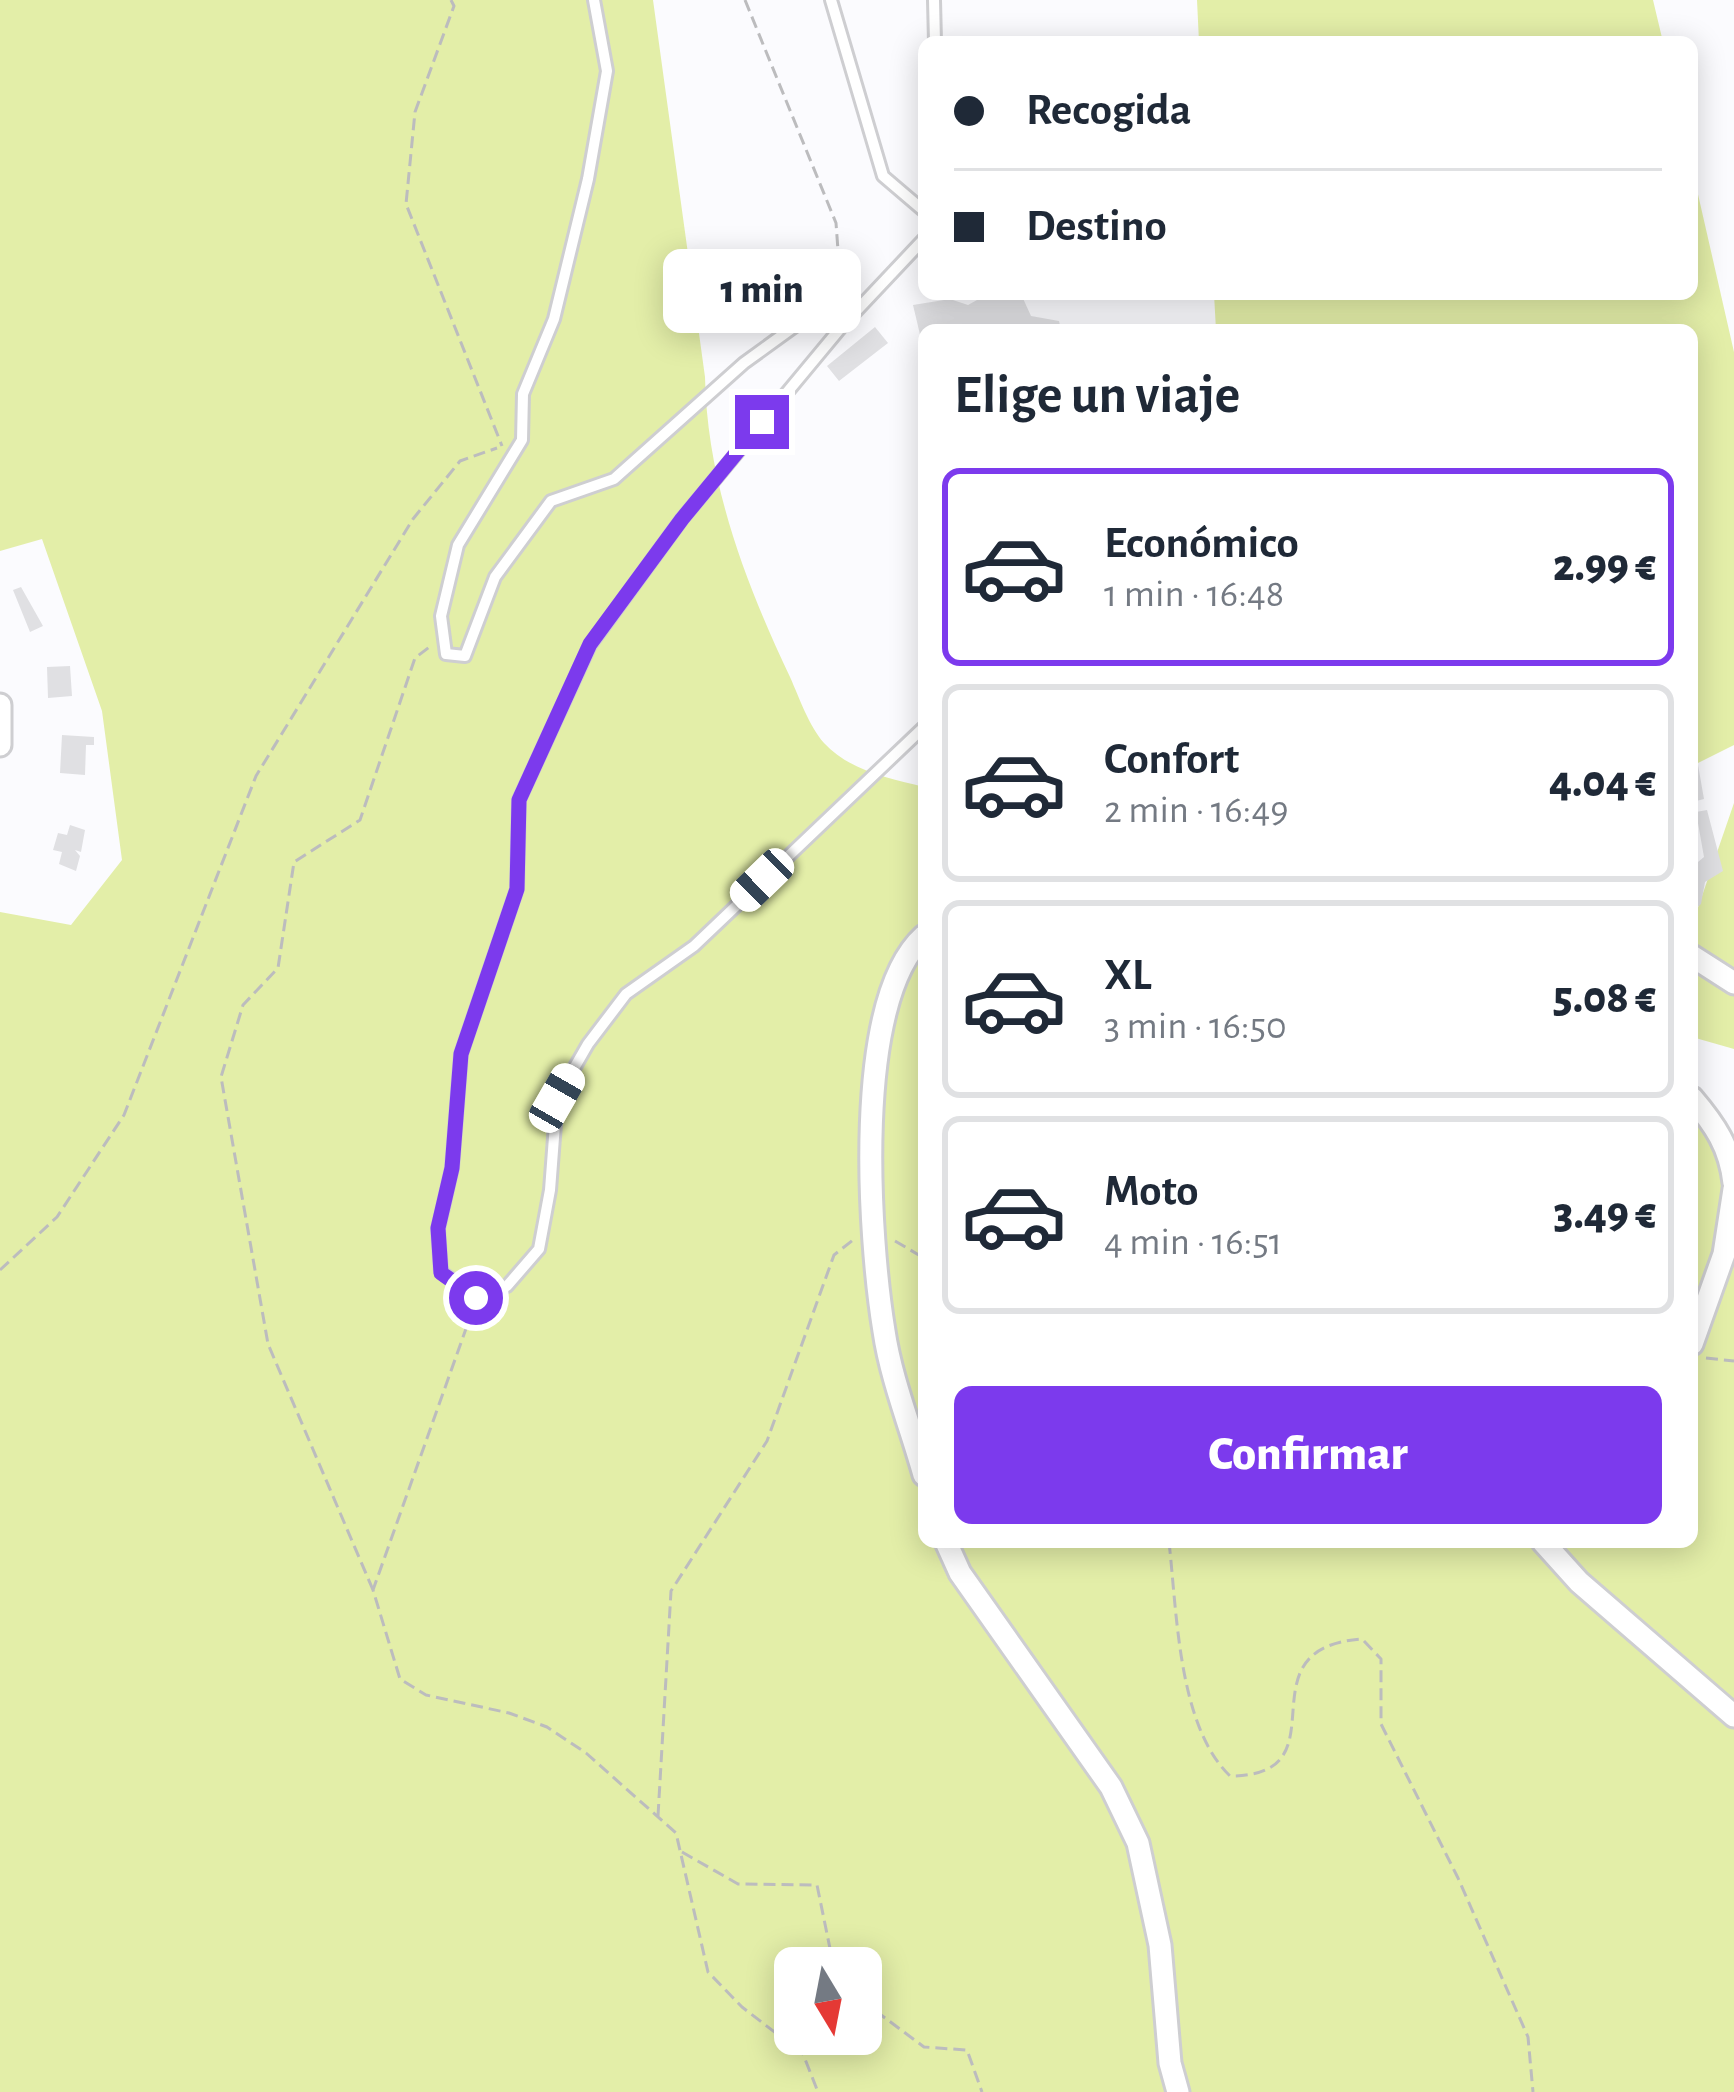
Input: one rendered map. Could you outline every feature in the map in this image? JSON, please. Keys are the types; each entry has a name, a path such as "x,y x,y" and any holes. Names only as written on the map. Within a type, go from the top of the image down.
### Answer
{"street":[{"path":"0,705 0,745"},
{"path":"918,944 897,970 884,1006 872,1149 872,1226 884,1335 918,1453"},
{"path":"1698,960 1734,983"},
{"path":"1698,1106 1723,1137 1732,1158 1734,1186 1724,1254 1698,1326"},
{"path":"949,1548 960,1573 1112,1787 1138,1844 1160,1945 1170,2063 1178,2092"},
{"path":"1548,1548 1579,1582 1734,1716"}],"lane":[{"path":"594,0 607,71 588,178 554,319 523,394 522,440 458,544 441,616 446,654 465,656 495,577 551,501 614,479 744,363 802,321 843,325"},
{"path":"831,0 883,176 918,206"},
{"path":"934,0 935,36"},
{"path":"918,245 843,325 682,519 590,644 519,800 517,889 461,1054 452,1168 438,1228 441,1273 476,1298 507,1286 539,1249 550,1190 557,1098 588,1044 626,994 694,946 918,733"}],"path":[{"path":"0,1270 57,1217 124,1115 256,776 268,756 413,519 460,461 502,446 406,204 415,112 454,6 451,0"},
{"path":"745,0 836,223 843,325"},
{"path":"442,637 415,658 360,820 294,862 278,968 243,1005 221,1077 268,1343 373,1590 400,1679 426,1695 509,1713 547,1727 586,1753 676,1833 708,1972 742,2007 803,2054 818,2092"},
{"path":"658,1816 671,1592 767,1441 834,1255 872,1226 918,1254"},
{"path":"373,1590 461,1352 476,1298"},
{"path":"1698,1357 1734,1361"},
{"path":"1170,1548 1183,1667 1211,1757 1230,1777 1256,1776 1277,1763 1295,1735 1291,1695 1308,1656 1335,1641 1362,1639 1381,1659 1381,1724 1458,1878 1528,2037 1533,2092"},
{"path":"681,1852 738,1884 817,1885 830,1947"},
{"path":"882,2016 924,2047 968,2050 982,2092"}],"green space":[{"path":"0,0 653,0 707,416 731,531 758,605 824,743 858,767 918,786 918,1548 1698,1548 1698,1121 1734,1142 1734,2092 0,2092 0,912 71,925 122,860 102,711 42,539 0,551"},
{"path":"1197,0 1653,0 1662,36 1199,36"},
{"path":"1698,194 1734,352 1734,745 1698,763 1698,324 1216,324 1214,300 1698,300"},
{"path":"1734,803 1734,1049 1698,1039 1698,908"}],"building":[{"path":"953,300 968,305 977,300 1024,300 1031,316 1060,324 918,326 913,305"},
{"path":"875,327 888,343 839,381 827,366"},
{"path":"21,587 43,626 30,632 13,590"},
{"path":"70,666 72,696 48,698 47,667"},
{"path":"62,735 94,737 94,745 86,745 85,775 60,773"},
{"path":"1698,765 1704,799 1698,800"},
{"path":"1707,810 1723,871 1705,882 1698,907 1698,862 1704,857 1698,812"},
{"path":"70,825 85,830 81,852 75,850 80,856 76,871 59,864 62,852 53,850 58,833 67,835"}],"route":[{"path":"476,1298 441,1273 438,1228 452,1168 461,1054 517,889 519,800 590,644 682,519 762,422"}]}
